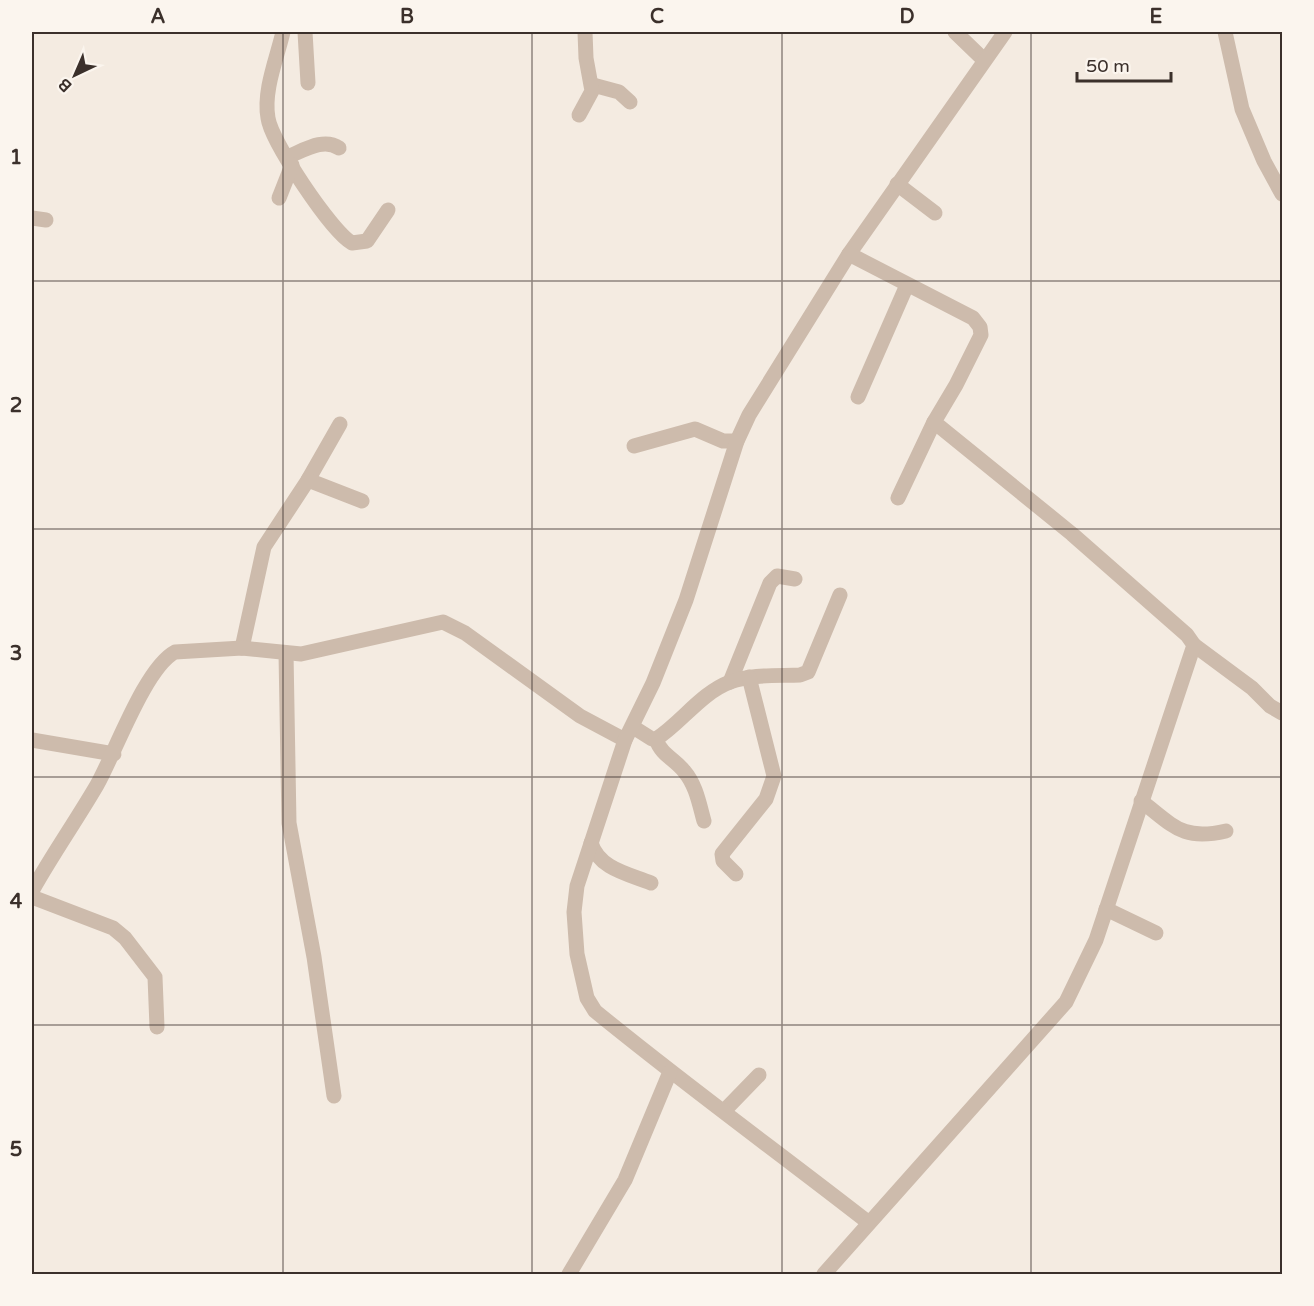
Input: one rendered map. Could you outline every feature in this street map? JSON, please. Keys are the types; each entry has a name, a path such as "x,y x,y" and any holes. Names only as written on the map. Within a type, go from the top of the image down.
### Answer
{"street":[{"path":"283,32 267,109 270,129 328,220 352,243 367,241 388,210"},
{"path":"305,32 308,83"},
{"path":"579,115 592,92 593,85 586,58 585,32"},
{"path":"955,32 984,60"},
{"path":"869,1223 670,1072 595,1011 587,998 577,954 574,912 577,886 591,843 629,733 686,600 736,441 778,365 849,254 1005,32"},
{"path":"1226,32 1242,109 1264,161 1282,194"},
{"path":"593,85 619,92 630,102"},
{"path":"279,198 289,161 322,143 331,143 339,148"},
{"path":"897,184 935,213"},
{"path":"849,254 973,318 980,327 981,334 934,422 898,498"},
{"path":"858,396 907,285"},
{"path":"934,422 1130,584 1187,635 1194,645 1282,713"},
{"path":"242,648 264,547 308,480 340,424"},
{"path":"634,446 695,429 723,441 736,441"},
{"path":"308,480 362,501"},
{"path":"730,682 770,583 777,576 795,579"},
{"path":"656,739 700,702 730,682 749,677 801,675 808,672 840,595"},
{"path":"32,891 114,754 139,699 165,657 184,651 242,648 286,653 325,650 443,622 465,633 580,716 629,733 656,739"},
{"path":"824,1275 1066,1002 1096,940 1194,645"},
{"path":"286,653 289,823 314,957 334,1096"},
{"path":"736,874 724,863 722,854 766,799 774,776 749,677"},
{"path":"656,739 662,752 679,765 691,781 704,821"},
{"path":"32,740 114,754"},
{"path":"1141,801 1189,834 1206,836 1226,831"},
{"path":"591,843 601,861 651,882"},
{"path":"32,897 113,928 125,938 155,977 158,1026"},
{"path":"1106,909 1156,933"},
{"path":"569,1275 625,1180 670,1072"},
{"path":"724,1111 759,1075"}]}
